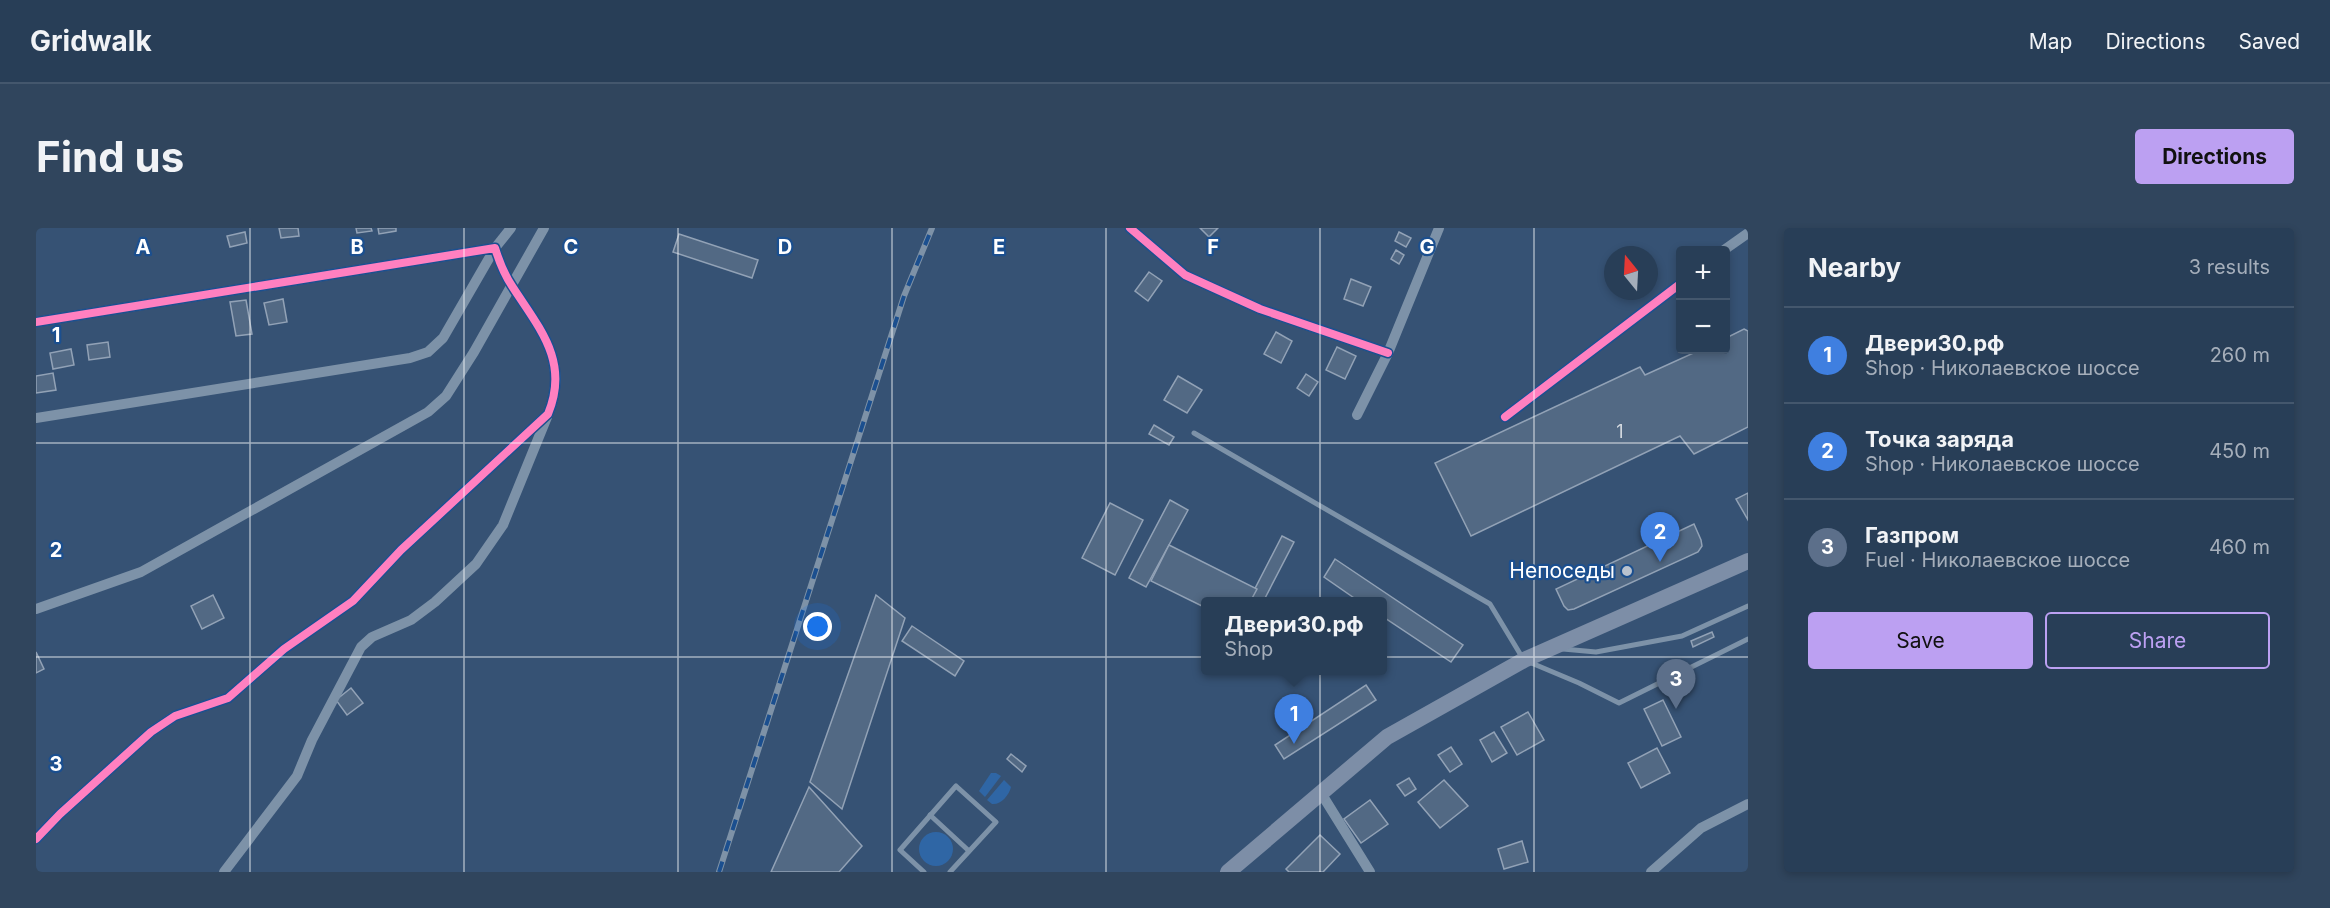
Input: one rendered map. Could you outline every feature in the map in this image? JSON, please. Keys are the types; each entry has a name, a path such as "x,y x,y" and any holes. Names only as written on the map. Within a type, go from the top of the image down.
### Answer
{"main road":[{"path":"1228,872 1387,737 1524,660 1748,561"}],"street":[{"path":"36,418 420,355 437,346 443,338 495,248 511,228"},
{"path":"36,609 141,572 429,412 446,396 469,361 544,228"},
{"path":"1130,228 1185,275 1260,309 1388,353"},
{"path":"1357,416 1388,353 1436,230"},
{"path":"1729,246 1748,232"},
{"path":"224,872 297,777 312,740 361,647 372,637 411,620 435,602 476,564 503,525 549,414 556,380 547,339 511,285 495,248"},
{"path":"36,322 495,248"},
{"path":"1505,417 1676,287"},
{"path":"36,839 60,814 151,732 175,716 217,702 235,693 284,650 353,601 449,504 549,414"},
{"path":"1321,793 1370,872"},
{"path":"1651,872 1701,828 1748,804"}],"lane":[{"path":"1194,433 1490,604 1524,660 1619,703 1748,639"},
{"path":"1553,648 1596,652 1682,636 1748,606"},
{"path":"924,872 900,850 956,786 996,822 950,872"},
{"path":"930,815 969,851"}],"shaded area":[{"path":"991,773 1001,776 985,797 979,791"},
{"path":"1004,780 1011,787 1008,793 1004,799 992,804 987,800"},
{"path":"936,832 948,837 953,849 948,861 936,866 924,861 919,849 924,837"}],"building":[{"path":"279,228 298,228 299,236 281,238"},
{"path":"356,228 371,228 372,231 357,233"},
{"path":"378,228 396,228 396,231 379,234"},
{"path":"1200,228 1218,228 1209,237"},
{"path":"245,232 247,243 230,247 227,236"},
{"path":"1399,232 1411,238 1406,247 1395,241"},
{"path":"679,234 758,260 752,278 673,252"},
{"path":"1396,250 1404,255 1399,264 1391,259"},
{"path":"1149,272 1162,281 1148,301 1135,291"},
{"path":"1351,279 1371,287 1363,306 1344,299"},
{"path":"283,299 287,322 269,325 264,303"},
{"path":"246,300 252,334 236,336 230,302"},
{"path":"1744,329 1748,331 1748,427 1694,454 1680,436 1471,536 1435,463 1640,367 1645,375 1691,354 1730,354 1730,336"},
{"path":"1276,332 1292,341 1281,363 1264,354"},
{"path":"108,342 110,357 89,360 87,345"},
{"path":"1337,347 1356,356 1345,379 1326,370"},
{"path":"71,349 74,365 53,369 50,353"},
{"path":"53,373 56,390 36,393 36,376"},
{"path":"1306,374 1318,382 1309,396 1297,388"},
{"path":"1178,376 1202,390 1187,413 1164,400"},
{"path":"1154,425 1174,437 1169,445 1149,434"},
{"path":"1748,493 1748,520 1736,499"},
{"path":"1170,500 1188,510 1146,587 1129,578"},
{"path":"1110,503 1143,520 1115,575 1082,558"},
{"name":"Непоседы","path":"1694,524 1702,546 1698,552 1574,609 1568,610 1564,606 1556,589"},
{"path":"1282,536 1294,542 1266,597 1251,597"},
{"path":"1169,545 1257,589 1253,597 1201,597 1201,606 1151,581"},
{"path":"1335,559 1463,645 1451,662 1387,619 1387,597 1353,597 1324,577"},
{"path":"213,595 224,618 202,629 191,606"},
{"path":"876,595 905,618 842,809 810,782"},
{"path":"912,626 964,661 955,676 902,641"},
{"path":"1712,632 1714,637 1693,647 1691,641"},
{"path":"36,652 44,669 36,673"},
{"path":"1366,685 1376,700 1284,759 1275,745"},
{"path":"351,688 363,703 347,715 336,700"},
{"path":"1663,700 1681,737 1662,746 1644,709"},
{"path":"1528,712 1544,740 1517,755 1501,727"},
{"path":"1494,732 1507,753 1492,762 1480,740"},
{"path":"1451,747 1462,764 1450,772 1438,755"},
{"path":"1657,748 1670,773 1641,788 1628,763"},
{"path":"1011,754 1026,766 1022,772 1007,759"},
{"path":"1409,778 1416,789 1405,796 1397,785"},
{"path":"1444,780 1468,806 1440,828 1418,802"},
{"path":"809,787 862,846 839,872 771,872"},
{"path":"1370,800 1388,824 1361,843 1344,819"},
{"path":"1320,835 1340,854 1323,872 1289,872 1286,869"},
{"path":"1522,841 1528,862 1504,869 1498,849"}],"railway":[{"path":"719,872 904,296 932,228"}],"cycle path":[{"path":"1130,228 1185,275 1260,309 1388,353"},
{"path":"36,322 495,248 507,277 548,346 555,378 554,395 548,414 401,550 353,601 284,649 228,698 175,716 151,732 60,814 36,839"},
{"path":"1505,417 1676,287"}],"place":[{"name":"Точка заряда","path":"1660,562"},
{"name":"Непоседы","path":"1627,571"},
{"name":"Газпром","path":"1676,709"},
{"name":"Двери30.рф","path":"1294,744"}]}
